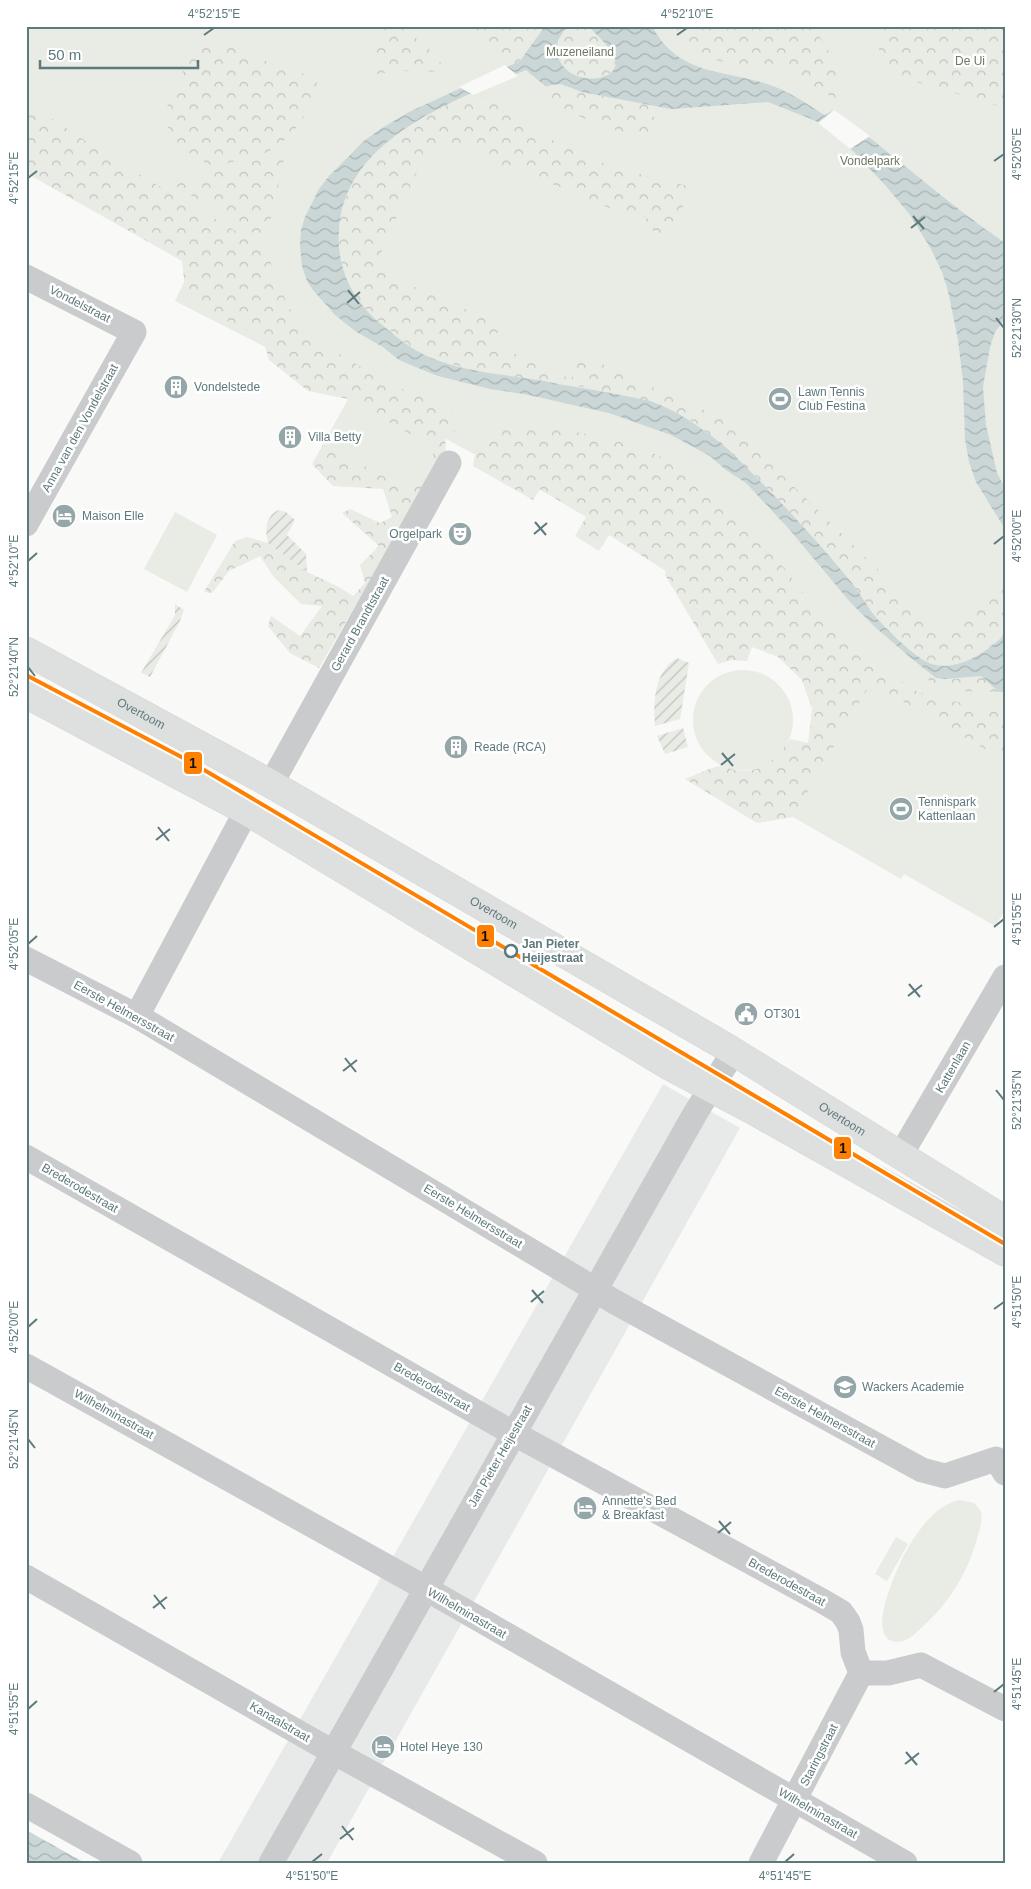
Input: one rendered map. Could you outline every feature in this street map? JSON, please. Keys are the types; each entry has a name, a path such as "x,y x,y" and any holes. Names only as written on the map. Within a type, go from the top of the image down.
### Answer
{"main road":[{"name":"Overtoom","path":"26,651 271,784 734,1051 1005,1220"},
{"path":"26,694 250,813 666,1063 1005,1252"}],"street":[{"name":"Vondelstraat","path":"26,277 134,332"},
{"name":"Anna van den Vondelstraat","path":"26,524 134,332"},
{"name":"Gerard Brandtstraat","path":"271,784 449,463"},
{"path":"137,1016 241,822 250,813"},
{"name":"Eerste Helmersstraat","path":"26,959 137,1016 613,1301 922,1470 944,1476 1002,1459"},
{"name":"Kattenlaan","path":"900,1156 1005,977"},
{"name":"Jan Pieter Heijestraat","path":"271,1863 696,1112 734,1051"},
{"name":"Brederodestraat","path":"26,1157 513,1433 841,1612 851,1630 852,1652 861,1673"},
{"name":"Wilhelminastraat","path":"26,1366 425,1588 905,1863"},
{"name":"Kanaalstraat","path":"26,1577 333,1752 535,1863"},
{"path":"861,1673 888,1673 921,1665 945,1676 1005,1710"},
{"name":"Staringstraat","path":"760,1863 861,1673"},
{"path":"26,1805 130,1863"}],"shaded area":[{"path":"663,1084 740,1128 327,1863 218,1863"}],"green space":[{"name":"Vondelpark","path":"26,26 1005,26 1005,759 954,731 1005,761 1005,796 1003,799 1005,801 1005,910 995,926 904,874 901,879 793,817 871,683 549,495 448,440 175,301 199,252 26,158"},
{"path":"380,26 402,26 430,50 446,69 444,72 402,71 377,74 374,62"},
{"path":"468,26 545,26 520,61 507,67"},
{"name":"Muzeneiland","path":"569,26 588,26 607,46 615,59 615,67 610,73 601,77 590,78 579,77 568,72 561,63 557,43"},
{"path":"670,26 812,26 829,51 837,70 839,89 837,99 785,72 779,66 747,66 718,61 692,48"},
{"name":"De Ui","path":"879,26 1005,26 1005,108 903,78 885,63 877,38"},
{"path":"213,44 236,49 304,74 318,84 319,93 316,101 295,129 277,146 257,156 212,166 197,158 176,141 170,131 167,120 167,108 171,94 189,62 197,53"},
{"path":"561,84 582,92 649,104 652,115 660,124 660,132 652,139 608,128 566,110 540,94 545,86"},
{"path":"470,93 480,99 486,97 503,108 519,124 594,160 623,170 692,187 669,237 652,230 653,226 645,223 647,218 635,213 633,218 512,167 509,172 488,162 489,157 463,146 461,150 453,146 427,149 374,269 501,325 492,344 571,379 582,355 726,420 946,636 1005,579 1005,634 991,648 957,664 941,665 925,661 896,637 875,616 854,586 786,508 732,454 694,423 657,403 586,387 499,376 439,361 412,348 372,316 354,295 341,264 338,244 339,219 347,195 361,169 378,148 403,130 456,99"},
{"path":"26,97 39,110 105,154 249,239 269,258 287,304 298,321 330,348 369,372 407,391 450,406 456,422 456,430 445,438 446,450 319,668 290,653 268,626 271,616 300,636 322,606 301,604 273,576 260,556 229,571 212,593 204,592 235,541 247,537 268,543 307,572 339,587 353,596 365,583 360,565 379,546 342,513 350,509 380,523 392,517 383,489 333,486 312,464 324,443 412,492 436,449 348,399 308,391 269,360 265,345 250,332 220,317 191,299 185,289 182,261 26,173"},
{"path":"286,150 267,236 263,239 174,185 245,164"},
{"path":"348,399 437,449 412,492 324,443"},
{"path":"524,424 572,431 614,440 657,455 686,470 741,521 781,564 811,603 842,637 881,668 918,692 980,706 1005,706 1005,761 871,683 793,817 757,823 685,779 718,766 746,771 754,770 774,758 790,739 808,743 812,709 802,680 778,657 752,647 747,661 732,660 718,664 665,575 666,571 609,535 599,551 575,536 586,517 540,489 533,500 473,466 477,441 502,426"},
{"path":"278,510 286,512 295,520 287,535 306,554 307,572 268,543 266,533 268,520"},
{"path":"175,512 217,535 187,592 144,569"},
{"path":"175,604 184,610 150,677 141,673 175,615"},
{"path":"677,658 689,663 680,719 655,726 654,708 659,679 669,664"},
{"path":"733,670 753,670 762,673 779,684 790,701 793,710 793,730 790,739 779,756 762,767 753,770 733,770 715,762 701,748 693,730 693,710 701,692 715,678"},
{"path":"928,670 946,679 981,676 999,692 955,691 929,686"},
{"path":"683,728 688,747 665,754 657,736"},
{"path":"961,1500 974,1503 980,1511 982,1518 974,1548 957,1586 931,1619 915,1634 901,1642 888,1639 882,1622 884,1610 887,1597 905,1553 921,1528 935,1513 952,1502"},
{"path":"896,1537 908,1544 887,1581 875,1574"}],"water":[{"path":"545,26 569,26 557,43 557,50 561,63 568,71 579,77 601,77 610,74 615,67 615,59 611,50 588,26 652,26 663,43 689,63 704,69 770,85 798,98 824,115 834,110 961,211 1005,243 1005,319 995,332 990,347 983,387 986,425 997,473 1005,488 1005,529 976,482 969,462 965,439 963,381 958,340 948,291 942,272 931,249 910,215 854,152 816,121 768,102 671,109 582,92 561,84 545,86 526,70 468,95 408,127 382,147 360,170 346,198 339,230 340,257 343,270 354,293 371,315 381,324 412,348 441,362 489,373 645,400 668,408 687,419 729,450 765,486 841,570 879,620 919,658 935,665 957,664 979,655 1005,634 1005,691 999,692 981,676 936,678 876,628 850,602 789,529 746,483 726,470 710,456 671,435 609,413 524,394 490,389 438,376 418,368 399,360 383,347 355,331 335,315 313,290 307,281 302,266 301,230 305,217 319,189 329,176 365,140 382,128 409,112 520,61"},
{"path":"26,1830 85,1863 26,1863"}],"pier":[{"path":"505,65 518,76 473,95 459,87"},
{"path":"834,110 870,136 850,149 818,123"}],"transit line":[{"name":"1","path":"26,675 189,761 1005,1244"}],"place":[{"name":"Vondelstede","path":"176,387"},
{"name":"Lawn Tennis Club Festina","path":"780,399"},
{"name":"Villa Betty","path":"290,437"},
{"name":"Maison Elle","path":"64,516"},
{"name":"Orgelpark","path":"460,534"},
{"name":"Reade (RCA)","path":"456,747"},
{"name":"Tennispark Kattenlaan","path":"901,809"},
{"name":"Jan Pieter Heijestraat","path":"511,951"},
{"name":"OT301","path":"746,1014"},
{"name":"Wackers Academie","path":"845,1387"},
{"name":"Annette's Bed & Breakfast","path":"585,1508"},
{"name":"Hotel Heye 130","path":"383,1747"}]}
